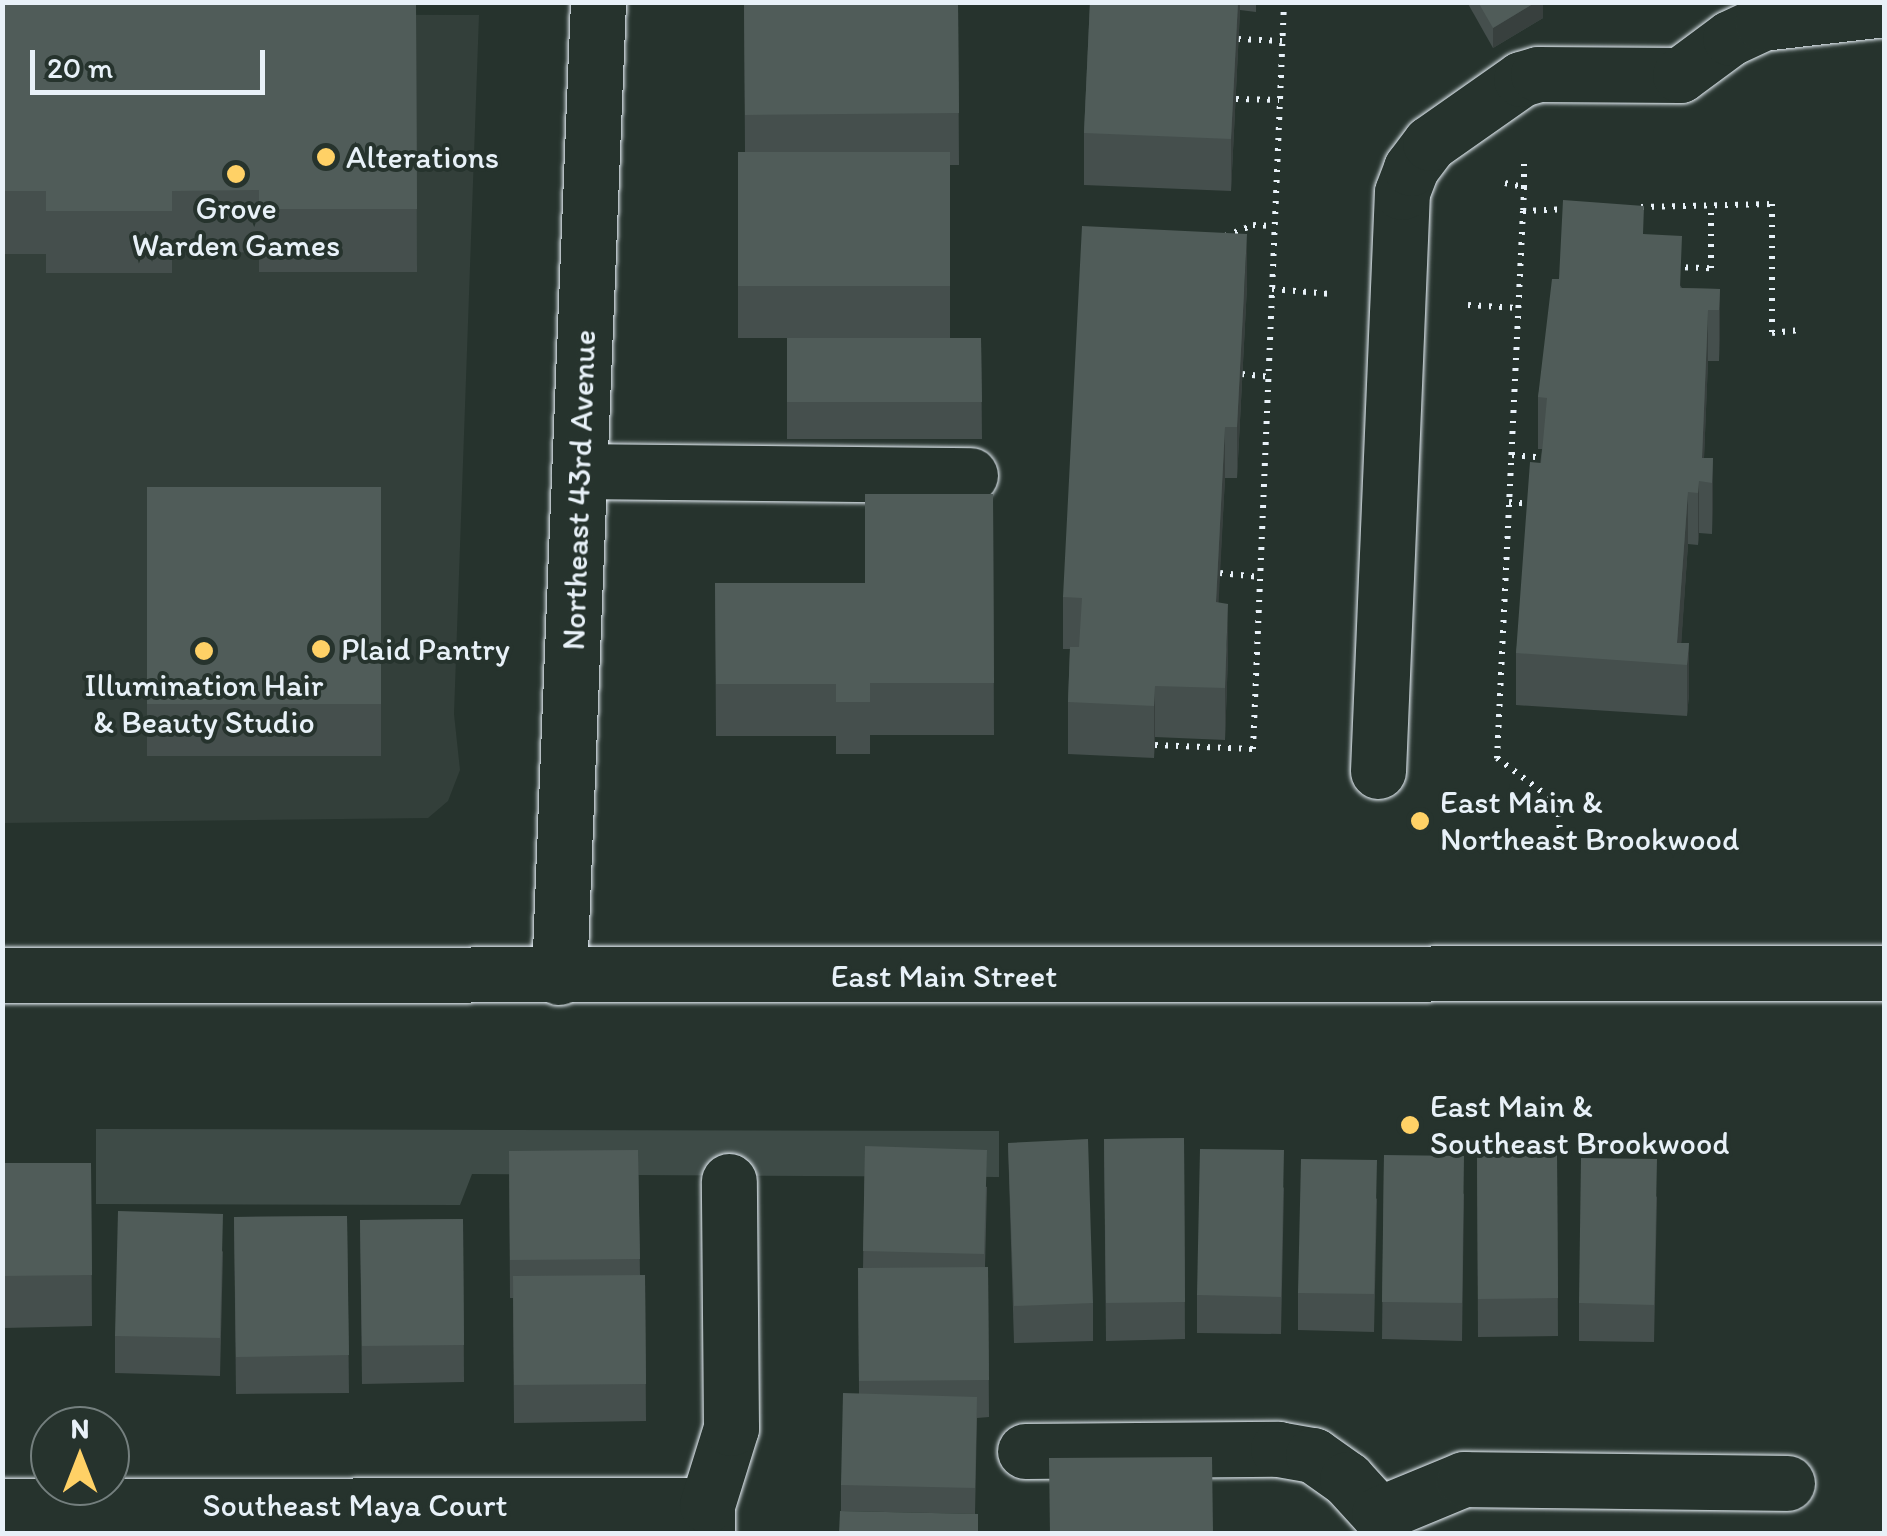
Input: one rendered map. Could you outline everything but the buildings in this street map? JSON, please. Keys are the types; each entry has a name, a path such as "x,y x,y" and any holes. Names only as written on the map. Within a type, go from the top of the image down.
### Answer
{"street":[{"name":"Northeast 43rd Avenue","path":"559,976 598,2"},
{"path":"1378,771 1402,192 1411,168 1430,143 1521,79 1538,74 1680,75 1730,38 1762,23 1884,9"},
{"path":"579,471 970,474"},
{"name":"East Main Street","path":"2,975 1884,973"},
{"path":"707,1519 731,1428 729,1181"},
{"path":"1026,1451 1278,1449 1312,1455 1347,1478 1372,1524 1464,1478 1787,1482"},
{"name":"Southeast Maya Court","path":"2,1506 707,1519"}],"path":[{"path":"1155,745 1253,749 1284,2"},
{"path":"1238,39 1282,42"},
{"path":"1236,99 1280,100"},
{"path":"1524,187 1497,758 1558,804 1560,832"},
{"path":"1636,208 1772,204 1772,333 1800,330"},
{"path":"1660,267 1711,268 1711,205"},
{"path":"1523,210 1579,209"},
{"path":"1219,239 1253,225 1274,226"},
{"path":"1242,374 1269,377"},
{"path":"1512,455 1546,458"},
{"path":"1509,502 1542,504"},
{"path":"1220,574 1260,577"}],"shaded area":[{"path":"2,14 479,15 454,714 460,770 448,801 428,818 3,823"},
{"path":"96,1129 999,1131 999,1177 472,1174 460,1205 96,1204"}],"place":[{"name":"Alterations","path":"326,157"},
{"name":"Grove Warden Games","path":"236,174"},
{"name":"Plaid Pantry","path":"321,649"},
{"name":"Illumination Hair & Beauty Studio","path":"204,651"},
{"name":"East Main & Northeast Brookwood","path":"1420,821"},
{"name":"East Main & Southeast Brookwood","path":"1410,1125"}]}
